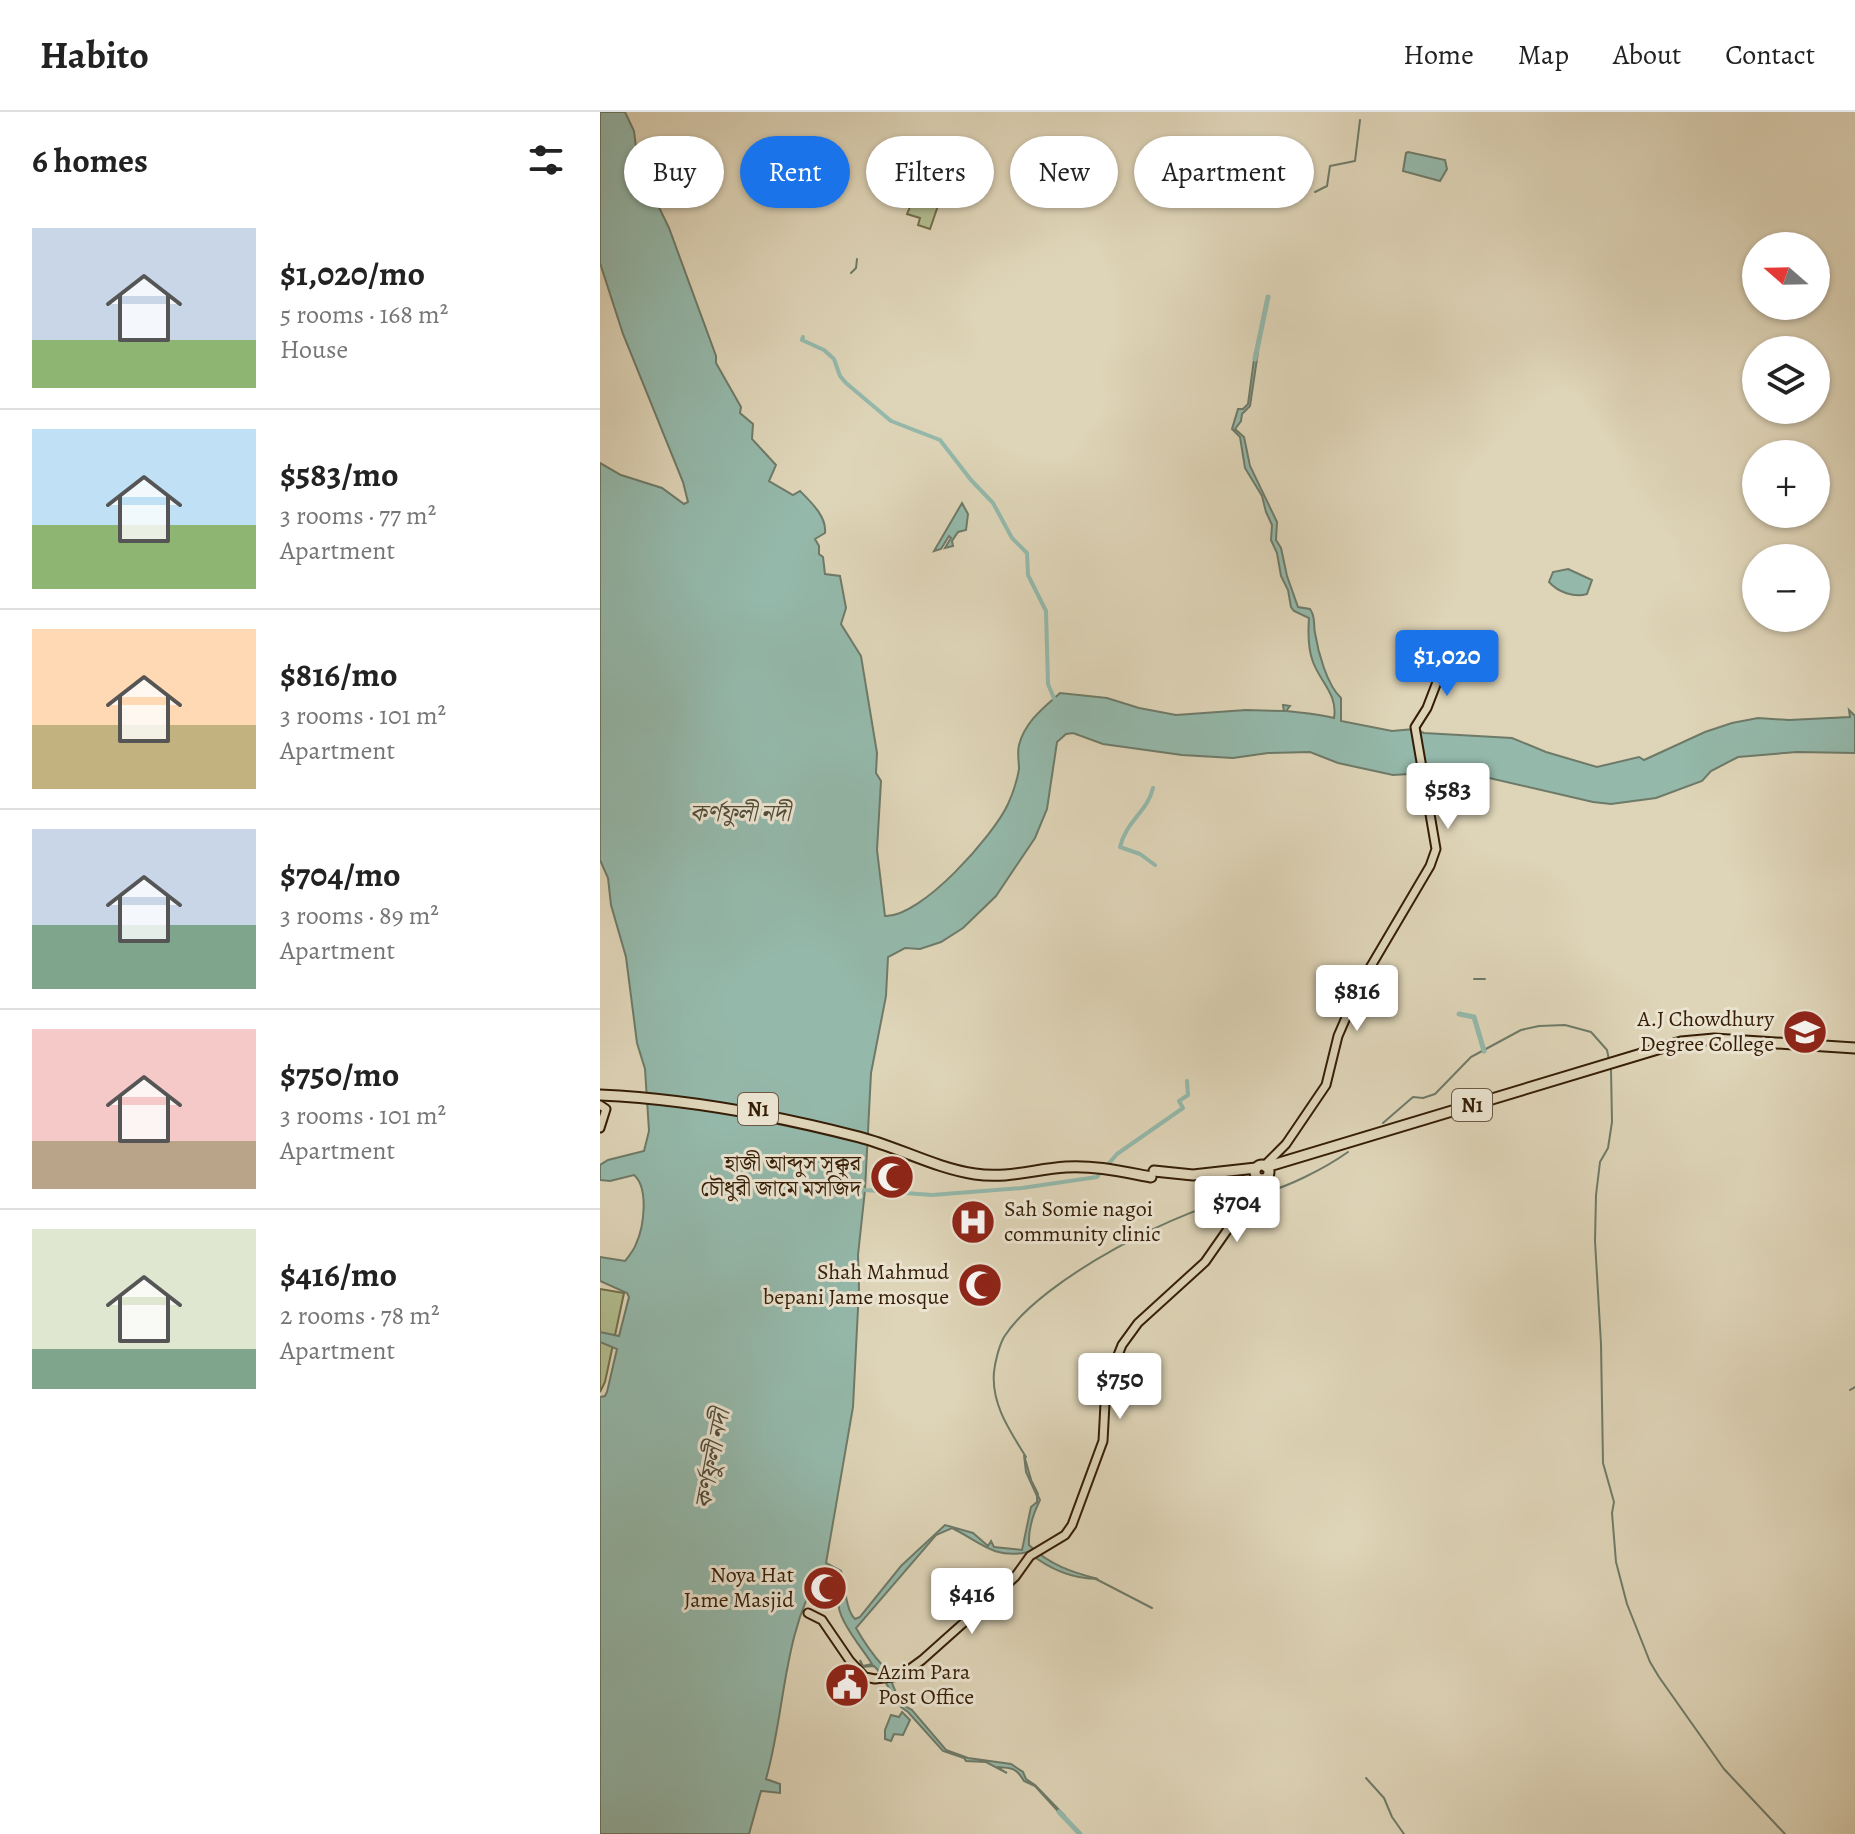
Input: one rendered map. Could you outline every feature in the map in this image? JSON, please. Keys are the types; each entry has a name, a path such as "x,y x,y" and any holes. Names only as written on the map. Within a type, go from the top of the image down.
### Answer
{"highway":[{"name":"N1","path":"600,1093 748,1107 863,1134 961,1169 993,1174 1065,1164 1153,1174 1261,1174 1681,1045 1715,1042 1855,1050"}],"main road":[{"path":"808,1613 822,1620 865,1677 886,1678 906,1673 1015,1577 1030,1556 1065,1535 1072,1525 1104,1439 1106,1385 1122,1345 1138,1323 1205,1262 1261,1174 1286,1144 1326,1085 1338,1036 1361,983 1430,866 1436,849 1415,727 1427,708 1452,643"},
{"path":"600,1105 606,1109 600,1128"}],"shaded area":[{"path":"909,208 937,208 930,229 918,225 920,218 907,214"},
{"path":"600,1289 624,1293 605,1382 600,1392"}],"water":[{"name":"কর্ণফুলী নদী","path":"600,112 625,112 635,136 624,136 624,208 659,208 716,356 716,363 741,407 740,413 753,424 752,439 776,465 769,481 793,495 800,491 817,510 825,527 825,533 815,539 819,554 823,557 825,574 840,576 846,608 841,624 861,656 877,753 876,773 881,781 877,850 885,916 900,913 936,890 988,835 1013,791 1019,769 1019,745 1026,729 1060,693 1107,698 1176,715 1246,710 1284,711 1283,705 1290,706 1286,711 1334,718 1334,702 1311,657 1309,618 1291,607 1271,540 1272,525 1262,496 1245,468 1240,437 1232,429 1238,409 1248,404 1255,352 1258,352 1250,406 1235,429 1244,437 1250,466 1277,522 1276,540 1298,607 1310,609 1313,615 1324,668 1341,698 1341,721 1392,731 1414,729 1424,733 1512,738 1597,767 1639,757 1644,760 1732,723 1758,718 1850,717 1849,710 1855,716 1855,753 1797,752 1738,757 1711,771 1702,781 1656,798 1611,804 1459,771 1393,775 1338,763 1310,752 1233,758 1182,755 1103,744 1073,733 1066,734 1057,742 1047,809 1035,838 996,896 963,928 941,942 920,949 905,948 888,957 886,996 871,1073 858,1255 853,1407 826,1563 841,1571 848,1604 855,1619 860,1617 901,1566 945,1525 973,1533 988,1546 991,1541 994,1547 1022,1550 1031,1507 1037,1502 1026,1472 1024,1455 1040,1500 1029,1533 1029,1545 1061,1567 1098,1579 1061,1572 1028,1552 996,1551 952,1528 936,1535 856,1628 887,1672 901,1702 912,1710 946,1750 968,1758 1011,1764 1023,1772 1026,1779 1035,1785 1065,1819 1035,1786 1024,1781 1016,1771 997,1767 1007,1773 986,1762 966,1761 943,1751 901,1707 877,1669 874,1666 862,1667 860,1660 863,1666 872,1664 842,1618 838,1581 821,1571 808,1595 792,1646 766,1779 780,1784 780,1793 761,1791 749,1834 600,1834 600,1397 607,1392 617,1349 600,1342 600,1332 619,1336 629,1297 627,1293 600,1281 600,1257 625,1261 639,1237 644,1208 642,1189 634,1175 610,1181 600,1180 600,1165 644,1151 649,1131 645,1069 637,1043 626,957 611,905 608,878 600,860 600,463 621,475 662,488 684,504 688,502 683,482 623,334 600,263"},
{"path":"1408,152 1445,160 1447,169 1440,181 1403,171"},
{"path":"962,503 968,514 966,530 958,532 952,541 953,546 945,548 951,538 949,536 941,549 934,551"},
{"path":"1568,569 1592,580 1587,594 1566,593 1549,582 1553,572"},
{"path":"902,1712 910,1720 903,1735 894,1734 891,1741 885,1739 891,1715 899,1717"}],"waterway":[{"path":"1315,192 1327,186 1330,166 1355,161 1360,120"},
{"path":"851,273 856,268 857,259"},
{"path":"1255,359 1268,297"},
{"path":"803,337 802,340 824,350 834,359 846,383 891,421 940,440 993,503 1012,538 1027,553 1028,575 1046,611 1048,684 1056,703"},
{"path":"1153,788 1120,847 1140,854 1155,865"},
{"path":"1474,979 1485,979"},
{"path":"1459,1014 1474,1017 1484,1051"},
{"path":"1383,1123 1413,1097 1435,1094 1471,1057 1521,1030 1565,1025 1591,1032 1607,1050 1609,1060"},
{"path":"1611,1069 1612,1122 1608,1148 1600,1162 1595,1241 1603,1463 1614,1502 1616,1562 1627,1604 1659,1677 1724,1769 1785,1834"},
{"path":"865,1190 932,1195 1022,1188 1097,1177 1117,1154 1183,1108 1179,1101 1188,1095 1187,1081"},
{"path":"1256,1194 1304,1178 1348,1152"},
{"path":"1026,1457 1003,1417 994,1384 995,1364 1002,1341 1022,1315 1080,1269 1152,1229 1222,1202 1250,1195"},
{"path":"1850,1390 1855,1387"},
{"path":"1032,1482 1038,1494"},
{"path":"1094,1578 1152,1608"},
{"path":"1366,1778 1384,1798 1404,1834"},
{"path":"1059,1812 1080,1834"}],"place":[{"name":"A.J Chowdhury Degree College","path":"1805,1032"},
{"name":"হাজী আব্দুস সুক্কুর চৌধুরী জামে মসজিদ","path":"892,1177"},
{"name":"Sah Somie nagoi community clinic","path":"973,1222"},
{"name":"Shah Mahmud bepani Jame mosque","path":"980,1285"},
{"name":"Noya Hat Jame Masjid","path":"825,1588"},
{"name":"Azim Para Post Office","path":"847,1685"}]}
